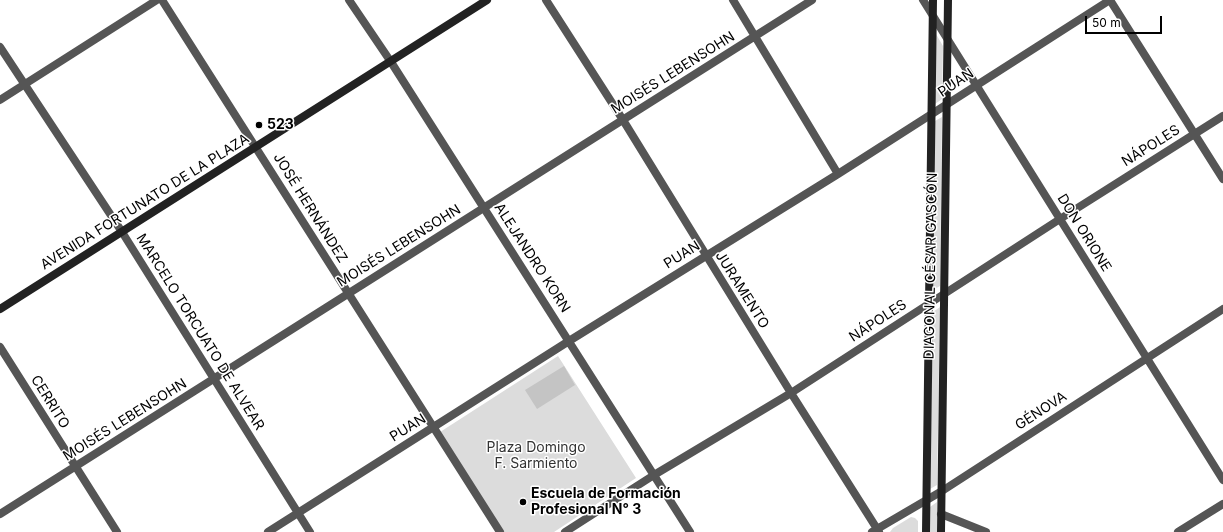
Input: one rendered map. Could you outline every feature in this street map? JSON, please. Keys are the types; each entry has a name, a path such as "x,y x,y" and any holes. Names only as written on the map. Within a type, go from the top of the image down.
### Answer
{"street":[{"path":"0,100 157,0"},
{"name":"JOSÉ HERNÁNDEZ","path":"162,0 500,532"},
{"name":"ALEJANDRO KORN","path":"349,0 391,62 690,532"},
{"name":"AVENIDA FORTUNATO DE LA PLAZA","path":"0,310 487,0"},
{"name":"JURAMENTO","path":"546,0 623,120 705,256 876,531"},
{"path":"733,0 838,174"},
{"name":"MOISÉS LEBENSOHN","path":"0,514 812,0"},
{"name":"DON ORIONE","path":"923,0 1223,480"},
{"name":"DIAGONAL CÉSAR GASCÓN","path":"926,532 933,0"},
{"name":"DIAGONAL CÉSAR GASCÓN","path":"941,532 948,0"},
{"path":"1110,0 1223,179"},
{"name":"PUAN","path":"268,532 569,341 946,106 976,85 1110,0"},
{"name":"MARCELO TORCUATO DE ALVEAR","path":"0,47 122,232 310,532"},
{"name":"NÁPOLES","path":"565,532 654,475 791,393 1060,219 1223,116"},
{"name":"GÉNOVA","path":"876,531 942,491 1223,309"},
{"name":"CERRITO","path":"0,347 117,532"},
{"path":"1178,532 1223,504"},
{"path":"942,514 986,532"}],"green space":[{"path":"936,34 943,46 942,99 935,104"},
{"path":"942,117 940,286 933,290 935,121"},
{"path":"940,307 937,485 930,489 933,312"},
{"name":"Plaza Domingo F. Sarmiento","path":"558,356 636,478 554,532 500,532 437,434"},
{"path":"937,502 937,532 930,532 930,507"},
{"path":"911,517 918,521 918,532 890,532 893,528"}],"building":[{"path":"564,366 575,385 537,409 525,390"}],"place":[{"name":"523","path":"259,125"},
{"name":"Escuela de Formación Profesional N° 3","path":"523,502"}]}
